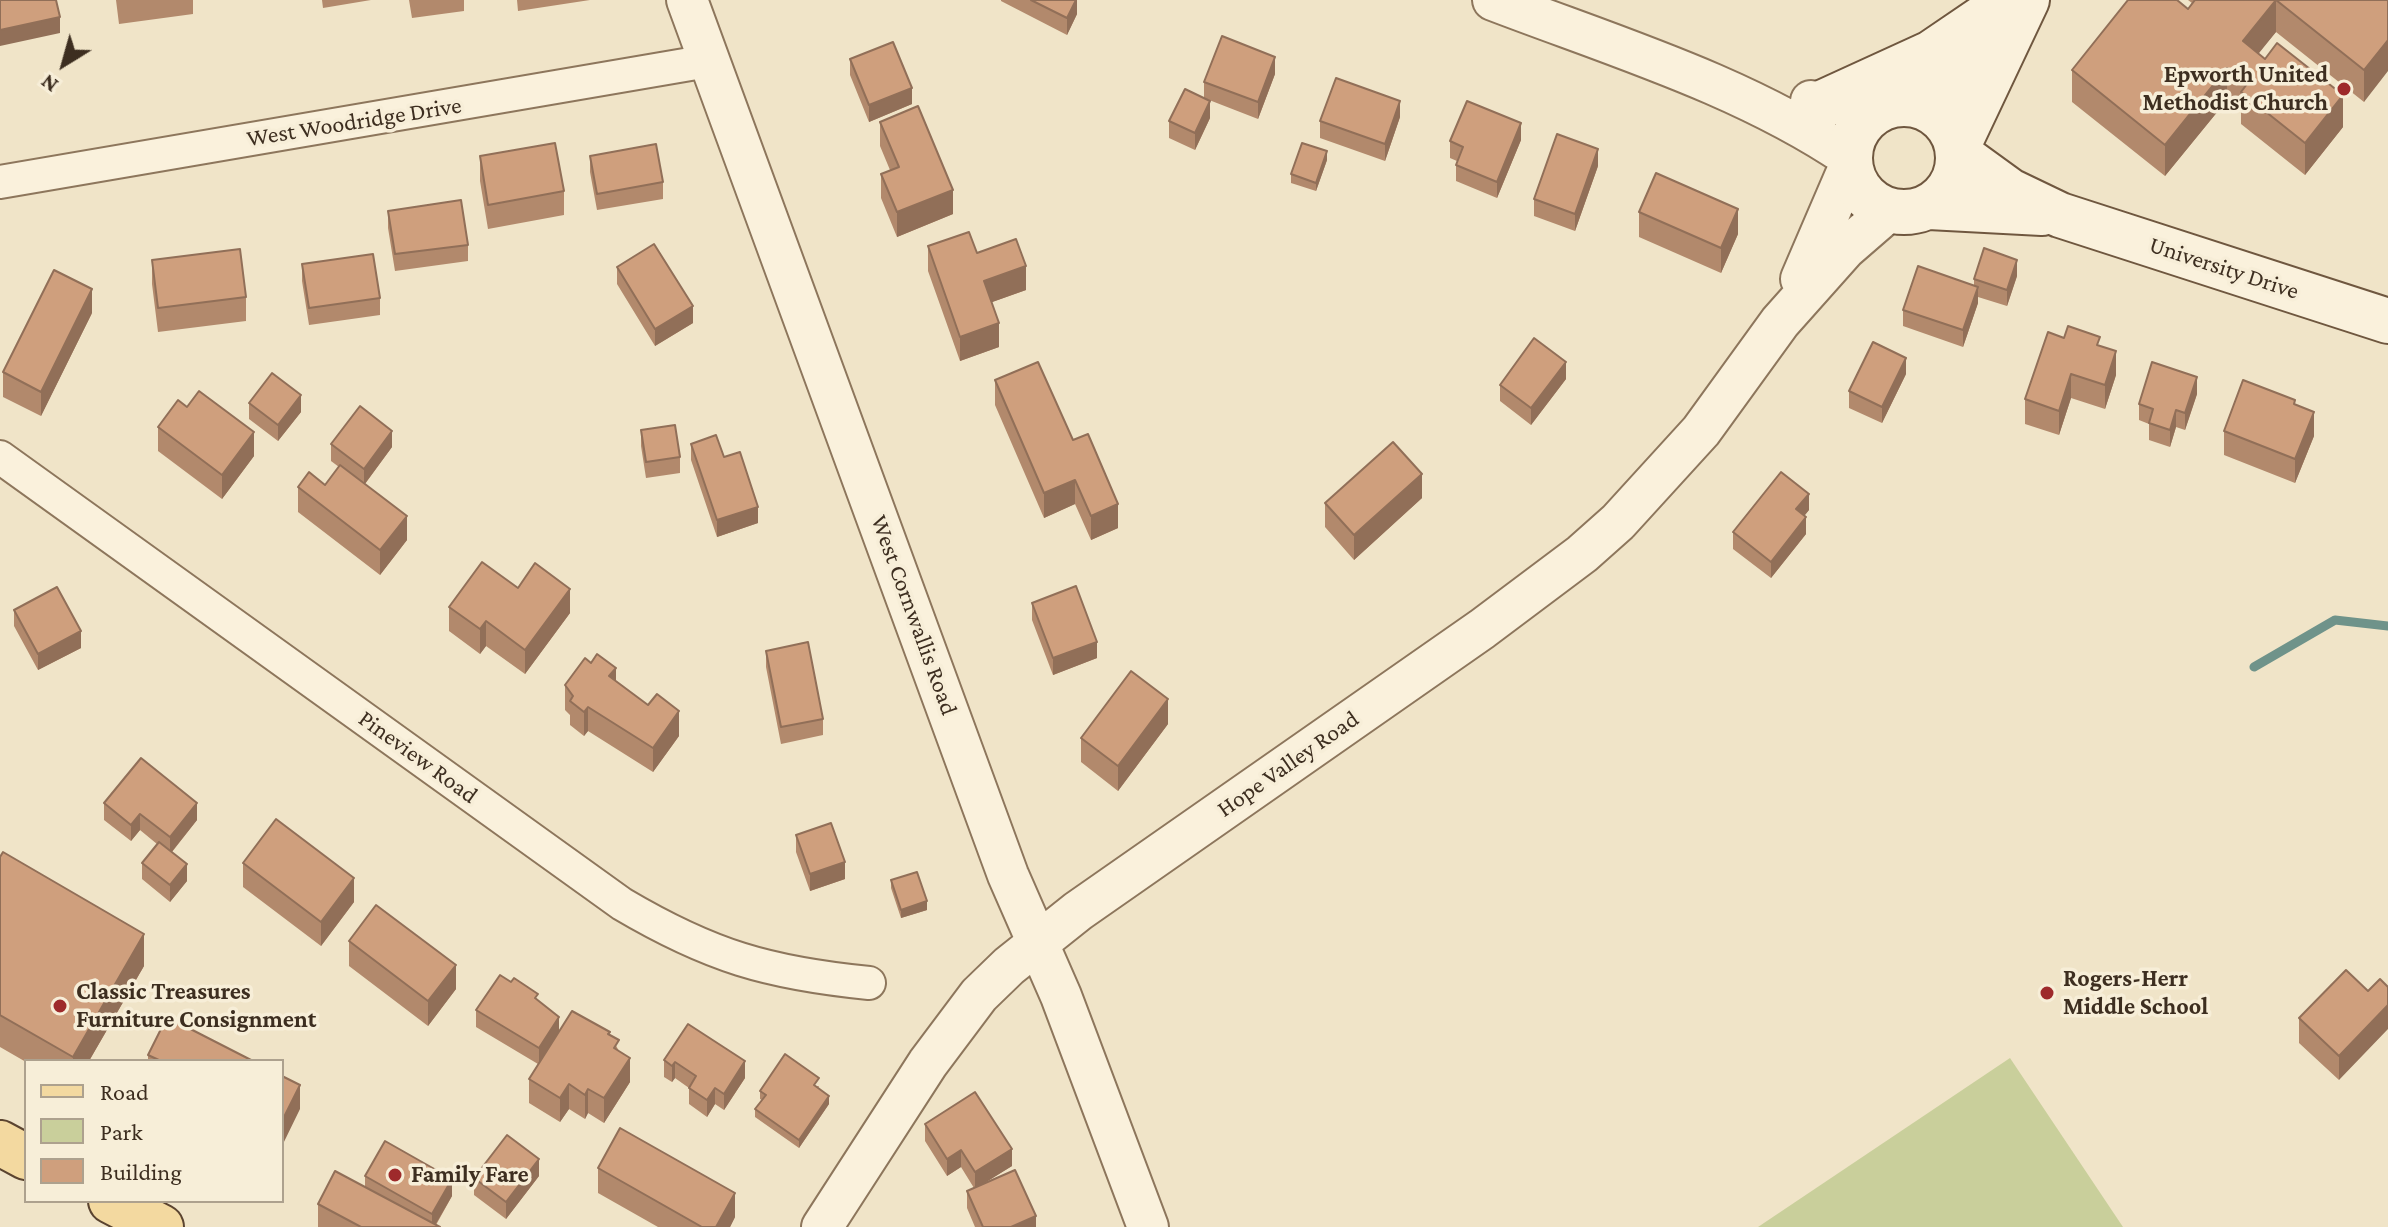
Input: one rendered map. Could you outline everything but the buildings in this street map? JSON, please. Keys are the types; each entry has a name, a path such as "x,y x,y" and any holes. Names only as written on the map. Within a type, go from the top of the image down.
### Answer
{"main road":[{"path":"1826,101 1868,85 1931,53 2009,0"},
{"path":"2024,0 1959,150 1951,186 1910,208 1861,191 1850,161 1856,131 1893,106 1935,91 1968,68 2024,0"},
{"path":"1893,106 1924,107 1940,116 1959,150"},
{"name":"University Drive","path":"1959,150 2010,191 2060,215 2388,321"},
{"name":"University Drive","path":"1910,208 2060,215"},
{"path":"0,1143 24,1156"},
{"path":"115,1203 161,1227"}],"street":[{"name":"West Cornwallis Road","path":"687,0 1008,875 1038,942 1148,1227"},
{"path":"1493,0 1734,95 1811,131 1850,161"},
{"name":"West Woodridge Drive","path":"0,182 708,61"},
{"path":"1734,95 1893,106"},
{"name":"Hope Valley Road","path":"1780,322 1850,161"},
{"name":"Hope Valley Road","path":"822,1227 955,1026 979,995 1038,942 1482,629 1582,554 1618,522 1701,431 1780,322 1845,249 1910,208"},
{"name":"Pineview Road","path":"0,457 622,904 666,930 770,970 869,983"}],"green space":[{"path":"2010,1058 2123,1227 1758,1227"}],"waterway":[{"path":"2254,667 2335,620 2388,626"}],"place":[{"name":"Epworth United Methodist Church","path":"2344,89"},
{"name":"Rogers-Herr Middle School","path":"2047,993"},
{"name":"Classic Treasures Furniture Consignment","path":"60,1006"},
{"name":"Family Fare","path":"395,1175"}]}
